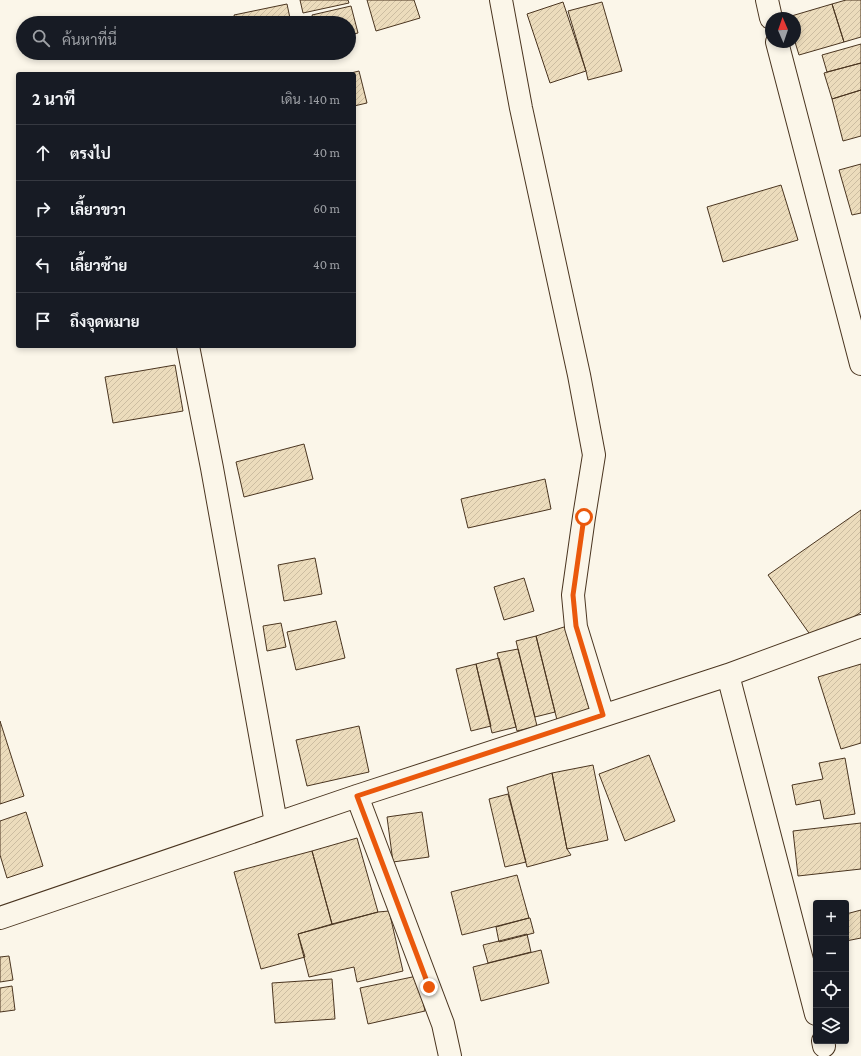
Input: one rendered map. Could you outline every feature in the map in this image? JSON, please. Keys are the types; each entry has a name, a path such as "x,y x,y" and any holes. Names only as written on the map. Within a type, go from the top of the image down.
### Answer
{"street":[{"path":"501,0 521,108 579,375 594,455 573,595 576,626 603,715"},
{"path":"767,0 770,12"},
{"path":"779,48 861,364"},
{"path":"188,348 212,468 276,823"},
{"path":"0,918 276,823 728,675 861,626"},
{"path":"728,675 814,1008"},
{"path":"357,796 443,1024 450,1056"}],"building":[{"path":"300,0 348,0 349,3 303,13"},
{"path":"367,0 414,0 420,18 376,31"},
{"path":"846,0 861,0 861,37 844,42 832,4"},
{"path":"563,2 586,71 550,83 527,14"},
{"path":"602,2 622,71 588,80 568,11"},
{"path":"287,4 290,16 234,16"},
{"path":"832,4 844,42 799,55 797,48 801,48 801,13"},
{"path":"351,6 354,16 312,16"},
{"path":"861,44 861,63 827,72 822,55"},
{"path":"861,63 861,90 832,99 824,73"},
{"path":"359,71 367,103 356,106 356,72"},
{"path":"861,90 861,136 843,141 832,99"},
{"path":"861,164 861,213 852,215 839,170"},
{"path":"781,185 798,240 723,262 707,207"},
{"path":"175,365 183,411 113,423 105,377"},
{"path":"304,444 313,479 244,497 236,462"},
{"path":"545,479 551,509 468,528 461,499"},
{"path":"861,510 861,612 816,643 768,575"},
{"path":"315,558 322,594 284,601 278,565"},
{"path":"524,578 534,611 504,620 494,587"},
{"path":"336,621 345,658 296,670 287,632"},
{"path":"281,623 286,647 267,651 263,626"},
{"path":"567,626 590,710 557,720 536,636"},
{"path":"536,636 555,712 535,717 516,641"},
{"path":"518,649 537,726 517,731 497,653"},
{"path":"499,658 516,727 492,733 476,664"},
{"path":"476,664 491,726 471,731 456,669"},
{"path":"861,664 861,743 841,749 818,677"},
{"path":"0,721 24,796 0,804"},
{"path":"359,726 369,772 307,786 296,740"},
{"path":"649,755 675,821 625,841 599,774"},
{"path":"845,758 855,814 824,819 820,800 796,805 792,785 823,779 819,763"},
{"path":"593,765 608,840 567,849 552,773"},
{"path":"552,773 567,849 571,855 527,867 507,787"},
{"path":"508,794 526,862 505,867 489,799"},
{"path":"26,812 43,866 7,878 0,855 0,821"},
{"path":"422,812 429,857 393,862 387,817"},
{"path":"861,823 861,869 798,876 793,831"},
{"path":"357,838 378,912 332,924 312,851"},
{"path":"312,851 332,924 298,934 305,957 261,969 234,872"},
{"path":"517,875 529,918 462,935 451,892"},
{"path":"861,910 861,938 849,940 849,913"},
{"path":"389,911 403,971 357,982 354,967 309,977 298,934 378,912"},
{"path":"530,918 534,933 499,942 496,927"},
{"path":"527,934 531,952 488,963 483,945"},
{"path":"541,950 549,983 481,1001 473,967"},
{"path":"9,956 13,980 0,982 0,957"},
{"path":"417,976 425,1011 368,1024 360,988"},
{"path":"332,979 335,1019 275,1023 272,983"},
{"path":"12,986 15,1010 0,1012 0,988"}],"route":[{"path":"429,987 357,796 603,715 576,626 573,595 584,517"}]}
